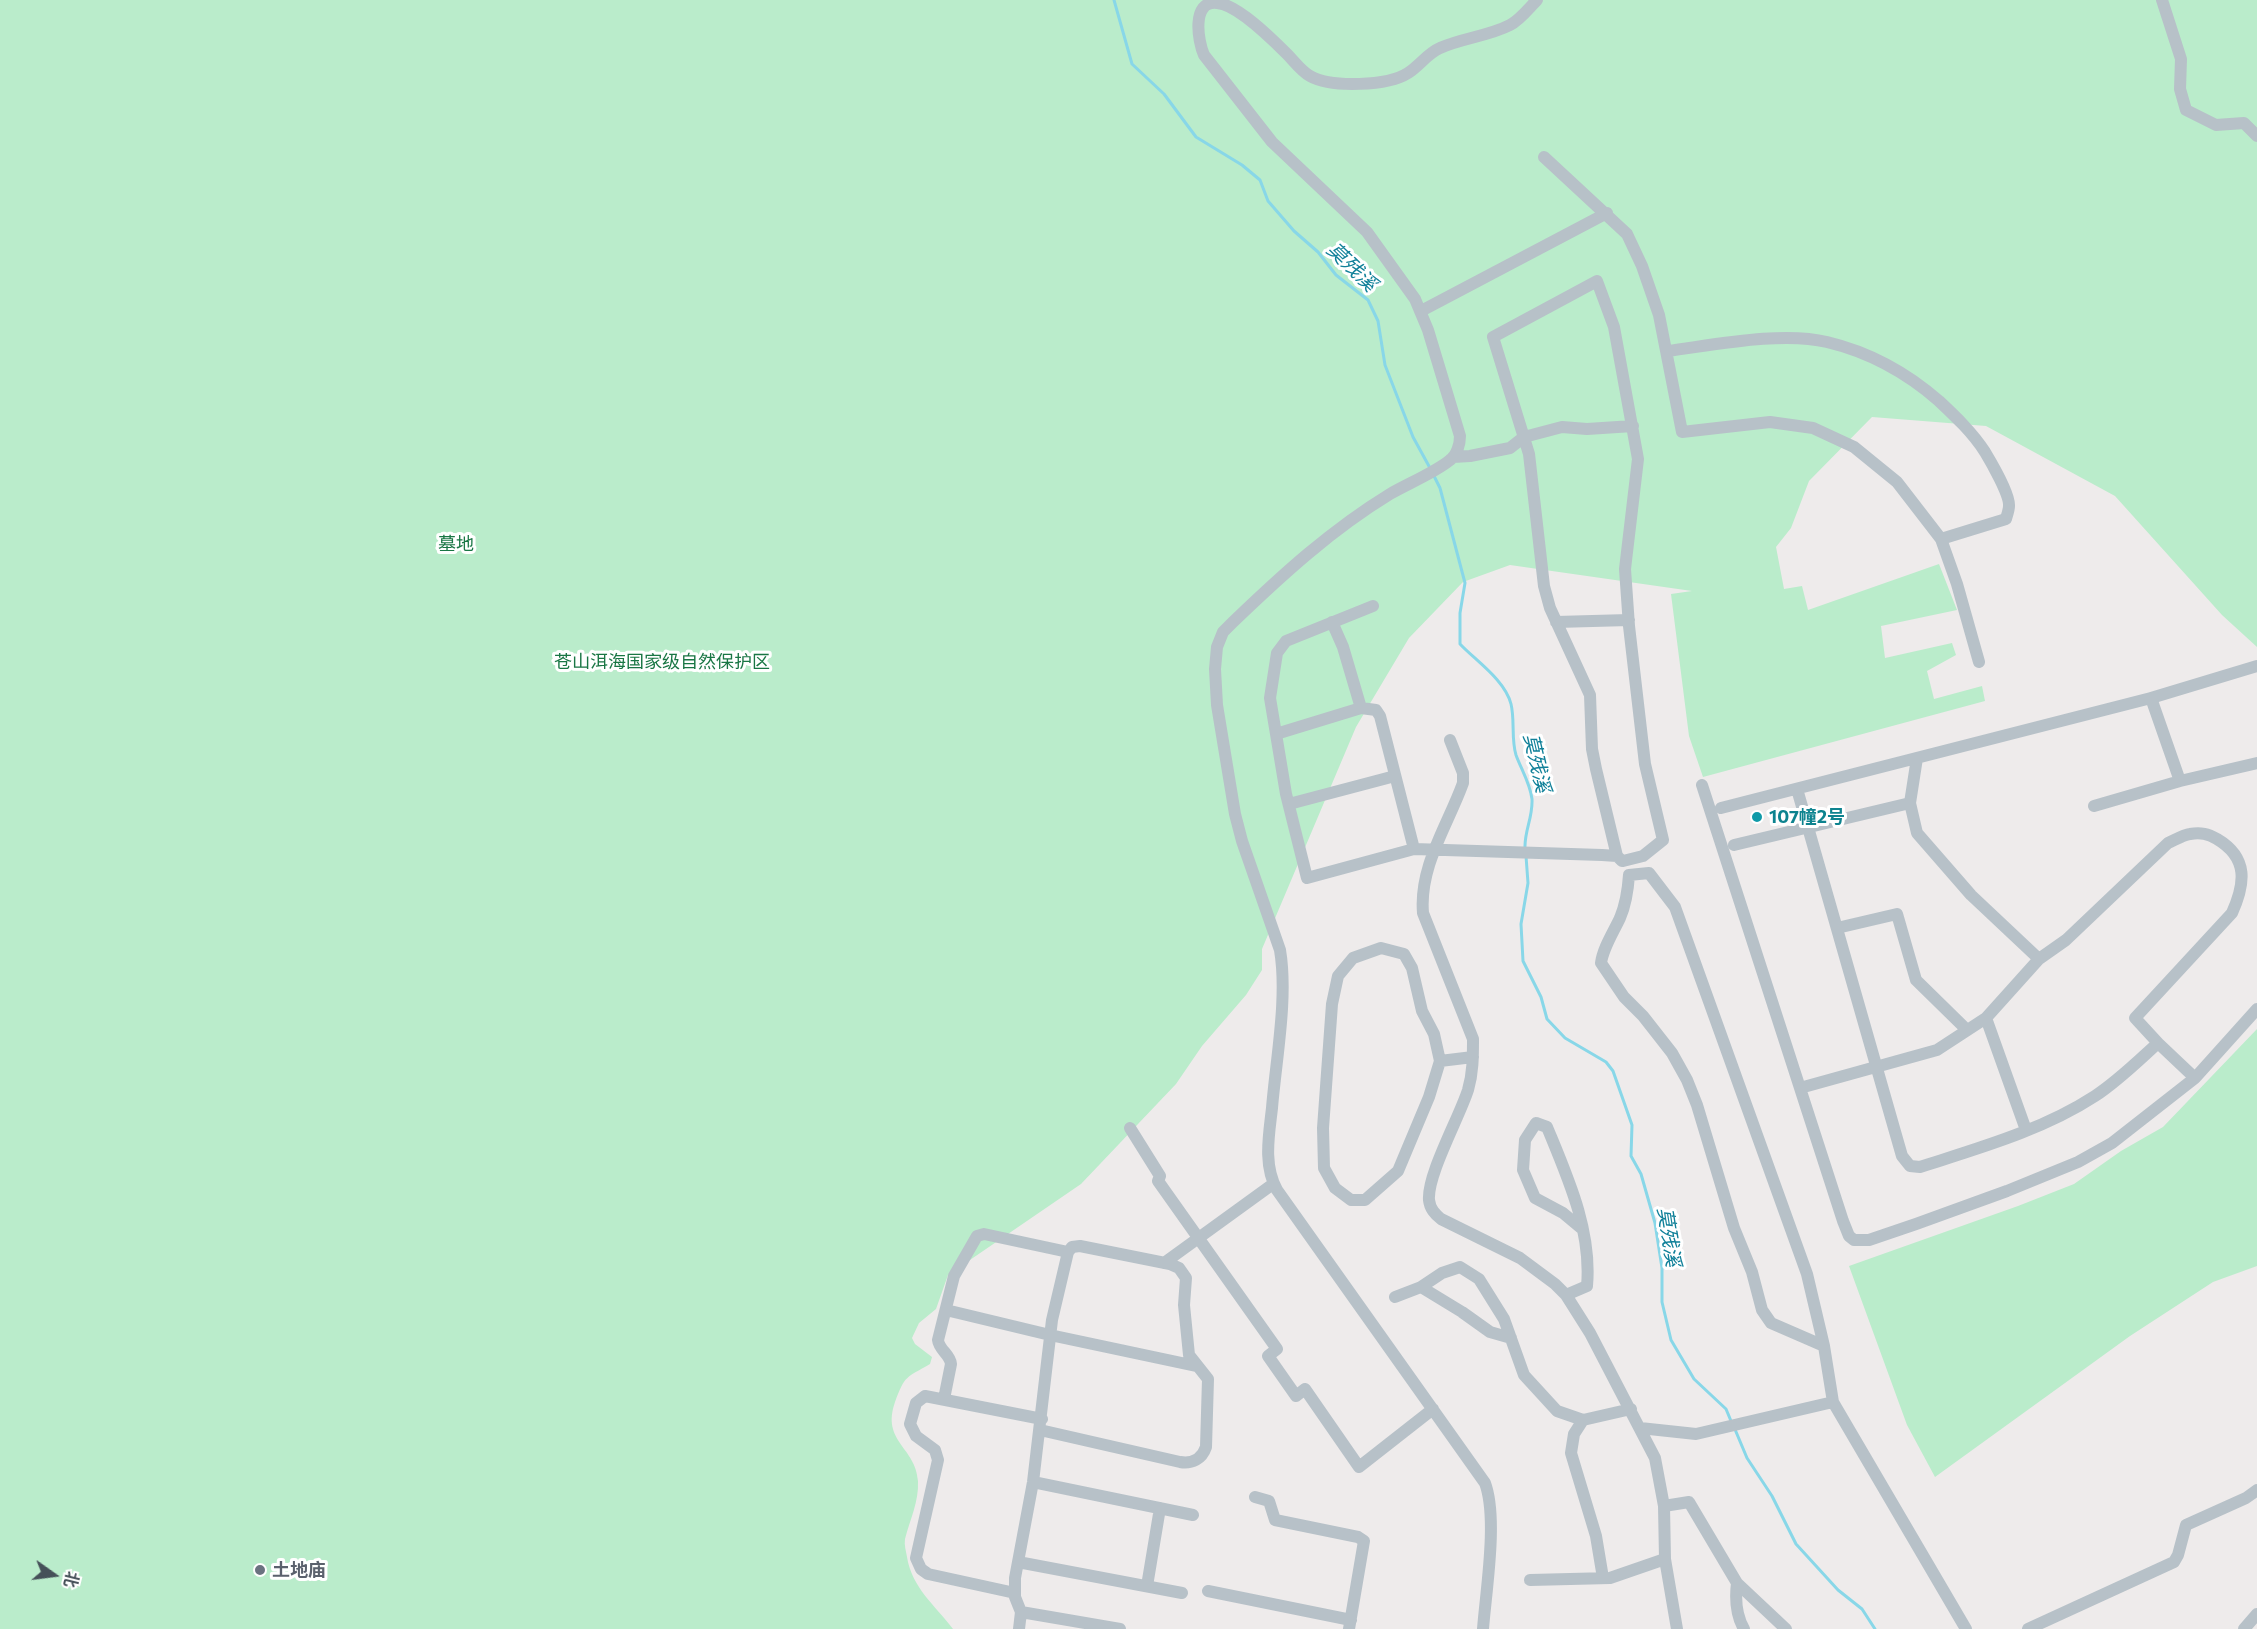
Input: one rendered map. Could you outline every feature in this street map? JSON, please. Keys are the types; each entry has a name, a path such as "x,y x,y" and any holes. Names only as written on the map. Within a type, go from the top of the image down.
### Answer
{"street":[{"path":"1451,459 1460,442 1458,427 1421,311 1410,291 1367,232 1272,142 1231,92 1204,55 1198,35 1199,19 1205,7 1212,3 1224,5 1242,15 1308,75 1339,85 1385,80 1407,74 1438,49 1511,25 1537,0"},
{"path":"2162,0 2181,59 2180,89 2186,110 2216,125 2244,123 2257,136"},
{"path":"1544,157 1627,234 1642,266 1659,315 1668,351 1682,432 1770,422 1813,428 1854,447 1898,482 1941,539 1957,584 1979,662"},
{"path":"1421,311 1606,213"},
{"path":"1373,606 1286,640 1278,650 1270,698 1289,804 1306,878 1414,849 1518,852 1620,859 1643,856 1663,840 1645,764 1625,569 1638,459 1614,327 1597,281 1493,337 1530,454 1544,586 1550,608 1590,695 1592,749 1596,770 1620,859 1629,875 1627,897 1600,963 1624,997 1643,1016 1672,1053 1687,1080 1697,1105 1734,1228 1752,1272 1762,1310 1771,1323 1824,1346"},
{"path":"1668,351 1747,340 1826,341 1891,366 1918,383 1979,442 2010,504 2006,519 1941,539"},
{"path":"1483,1629 1491,1515 1488,1493 1478,1472 1273,1184 1268,1158 1283,992 1282,967 1280,950 1242,841 1235,814 1217,705 1215,669 1217,647 1223,632 1298,561 1366,509 1451,459 1510,448 1524,437 1562,427 1587,429 1633,426"},
{"path":"1556,622 1629,620"},
{"path":"1332,622 1343,647 1360,708"},
{"path":"1721,808 2151,698 2257,666"},
{"path":"2151,698 2180,780"},
{"path":"1276,734 1360,708 1376,710 1380,716 1414,849"},
{"path":"1450,740 1463,773 1463,783 1434,851 1424,886 1423,913 1473,1039 1473,1057 1468,1089 1433,1177 1429,1203 1433,1212 1441,1219 1520,1258 1566,1294 1590,1333 1655,1458 1664,1506 1665,1559 1677,1629"},
{"path":"1917,758 1910,803 1917,833 1971,895 2039,959"},
{"path":"2094,806 2180,780 2257,763"},
{"path":"1289,804 1395,776"},
{"path":"1702,785 1849,1236 1854,1240 1862,1241 2007,1191 2078,1162 2112,1143 2194,1078 2257,1009"},
{"path":"1797,789 1902,1156 1910,1166 1920,1167 1931,1164 2050,1120 2094,1096 2158,1043"},
{"path":"1734,845 1910,803"},
{"path":"1800,1088 1876,1065 1937,1050 1986,1018 2039,959 2066,940 2168,843 2189,834 2207,833 2228,846 2239,861 2242,875 2241,893 2232,913 2135,1018 2194,1078"},
{"path":"1643,856 1649,873 1675,907 1808,1274 1824,1346 1833,1402 1966,1629"},
{"path":"1629,875 1649,873"},
{"path":"1837,928 1897,914 1916,980 1967,1030"},
{"path":"1381,948 1404,954 1412,968 1422,1011 1434,1034 1440,1061 1421,1117 1398,1171 1365,1200 1352,1200 1335,1188 1324,1168 1323,1138 1332,1004 1338,976 1353,958 1381,948"},
{"path":"1986,1018 2026,1130"},
{"path":"1440,1061 1473,1057"},
{"path":"1566,1294 1587,1286 1589,1264 1575,1196 1547,1127 1536,1123 1525,1140 1523,1170 1535,1198 1563,1213 1581,1228"},
{"path":"1130,1128 1160,1176 1158,1181 1277,1349 1268,1356 1296,1396 1305,1389 1359,1467 1433,1409"},
{"path":"1164,1263 1273,1184"},
{"path":"944,1399 951,1364 938,1343 958,1266 979,1234 1068,1252"},
{"path":"1015,1593 928,1574 918,1564 916,1558 938,1460 936,1450 916,1436 910,1424 915,1406 921,1398 930,1396 944,1399 1041,1425 1180,1462 1196,1460 1204,1454 1206,1447 1208,1379 1189,1355 1184,1305 1186,1278 1177,1267 1080,1246 1072,1247 1068,1252 1050,1335 1041,1425 1033,1482 1014,1586 1021,1612 1019,1629"},
{"path":"1395,1297 1421,1287 1442,1273 1460,1267 1479,1279 1504,1319 1524,1375 1557,1412 1583,1420 1631,1409"},
{"path":"1421,1287 1490,1332 1511,1338"},
{"path":"946,1310 1196,1366"},
{"path":"1640,1428 1696,1434 1833,1402"},
{"path":"1583,1420 1574,1434 1571,1453 1596,1536 1603,1578"},
{"path":"1033,1482 1193,1515"},
{"path":"2028,1629 2174,1562 2186,1525 2246,1498 2257,1490"},
{"path":"1208,1591 1350,1624 1364,1541 1358,1537 1275,1520 1271,1503 1255,1497"},
{"path":"1664,1506 1689,1502 1737,1583 1786,1629"},
{"path":"1147,1586 1160,1508"},
{"path":"1530,1580 1610,1578 1665,1559"},
{"path":"1018,1562 1182,1593"},
{"path":"1737,1583 1735,1599 1743,1629"},
{"path":"1021,1612 1120,1629"},
{"path":"2244,1629 2257,1614"}],"green space":[{"name":"苍山洱海国家级自然保护区","path":"0,0 2257,0 2257,647 2222,615 2115,496 1986,426 1872,417 1809,481 1791,528 1776,547 1784,589 1802,586 1808,610 1939,564 1957,610 1881,626 1885,658 1952,643 1956,655 1927,671 1934,699 1982,686 1985,701 1703,777 1689,736 1671,594 1692,591 1510,565 1463,582 1409,638 1356,727 1262,949 1262,970 1246,995 1202,1046 1176,1084 1081,1184 948,1275 936,1309 919,1323 912,1338 915,1344 932,1357 930,1364 904,1382 892,1415 892,1426 912,1460 918,1481 916,1503 905,1546 910,1568 919,1587 953,1629 0,1629"},
{"path":"2257,1029 2257,1266 2213,1282 2130,1336 1935,1477 1907,1425 1849,1266 2074,1184 2121,1151 2163,1127"}],"waterway":[{"name":"莫残溪","path":"1114,0 1132,64 1164,94 1196,137 1242,165 1260,180 1268,201 1294,231 1318,252 1336,275 1368,300 1378,321 1385,365 1413,437 1430,468"},
{"name":"莫残溪","path":"1433,474 1440,488 1465,583 1460,613 1460,644 1503,687 1511,704 1516,755 1532,799 1525,849"},
{"name":"莫残溪","path":"1526,856 1528,883 1521,924 1523,961 1541,997 1547,1019 1565,1038 1606,1062 1613,1071 1632,1125 1631,1156 1641,1174 1655,1223 1662,1268 1662,1302 1671,1340 1694,1379 1726,1409 1731,1421"},
{"name":"莫残溪","path":"1734,1427 1747,1458 1772,1496 1796,1544 1838,1590 1862,1609 1875,1629"}],"place":[{"name":"107幢2号","path":"1757,817"},
{"name":"土地庙","path":"260,1570"}],"park label":[{"name":"墓地","path":"456,544"}]}
